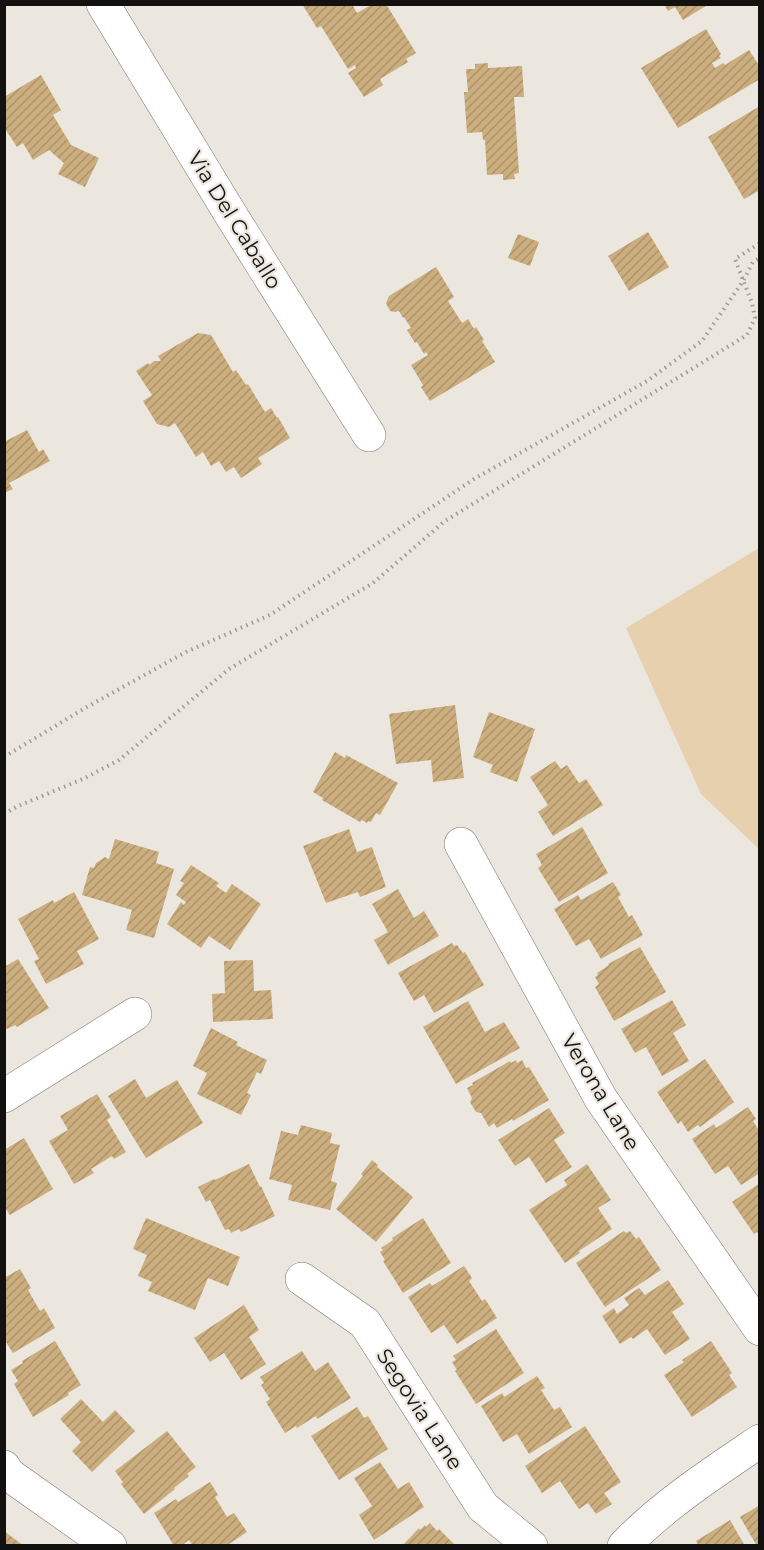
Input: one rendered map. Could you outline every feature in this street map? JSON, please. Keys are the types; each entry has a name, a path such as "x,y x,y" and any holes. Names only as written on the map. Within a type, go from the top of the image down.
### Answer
{"street":[{"name":"Via Del Caballo","path":"103,4 231,215 369,435"},
{"name":"Verona Lane","path":"461,844 601,1100 759,1329"},
{"path":"4,1096 135,1014"},
{"name":"Segovia Lane","path":"302,1279 365,1323 483,1507 531,1545"},
{"path":"624,1545 636,1532 702,1480 759,1441"},
{"path":"4,1467 8,1474 110,1545"}],"path":[{"path":"4,814 85,778 119,760 229,669 373,583 445,521 747,335 755,318 752,303 735,259 759,243"},
{"path":"4,757 85,708 186,652 270,615 474,479 647,381 702,341 743,281 753,262 759,258"}],"shaded area":[{"path":"759,548 759,849 701,794 626,628"}],"building":[{"path":"302,4 352,4 357,13 371,5 386,4 416,53 406,59 408,62 380,79 383,85 364,97 348,73 356,68 355,65 348,69 321,26 317,28"},
{"path":"664,4 709,4 683,20 675,7 668,11"},
{"path":"706,29 721,54 719,56 721,58 712,63 715,68 723,63 725,65 749,50 760,67 760,79 678,128 641,68"},
{"path":"488,63 488,68 522,66 524,97 514,97 519,173 514,174 515,179 503,180 503,174 487,175 485,140 483,140 482,132 467,133 464,92 468,92 466,69 475,69 475,64"},
{"path":"41,75 61,110 53,115 71,145 99,158 85,187 58,174 64,163 49,150 33,160 23,143 17,147 4,127 4,97"},
{"path":"760,106 760,190 744,199 708,137"},
{"path":"648,232 669,267 629,291 608,256"},
{"path":"518,234 539,242 530,266 508,258"},
{"path":"436,267 454,297 448,301 462,323 468,319 474,329 476,327 495,362 430,401 411,365 428,355 426,352 424,354 417,342 415,343 407,330 411,328 404,317 399,311 390,311 386,303 389,296"},
{"path":"198,333 211,335 233,372 236,370 246,385 248,384 265,412 271,408 290,438 258,458 262,464 241,478 234,467 226,472 219,461 211,466 203,452 196,457 175,423 169,427 157,424 143,401 152,395 136,371 148,363 149,365 154,361 161,361 158,356"},
{"path":"27,430 39,452 43,449 50,461 9,483 13,489 4,493 4,442"},
{"path":"455,705 464,778 433,782 431,760 396,764 389,714"},
{"path":"489,712 535,729 517,782 490,772 493,765 473,757"},
{"path":"335,752 345,758 346,755 398,783 380,815 376,813 371,822 367,823 362,820 360,822 322,800 323,798 313,792"},
{"path":"555,761 561,769 567,765 579,783 586,779 603,805 553,836 538,812 548,805 530,777"},
{"path":"582,827 608,873 559,902 538,868 542,865 536,854"},
{"path":"349,829 357,852 372,847 386,887 360,897 358,892 326,903 303,846"},
{"path":"115,839 159,852 156,863 174,869 154,938 126,930 132,910 82,895 90,867 94,868 96,863 105,857 109,859"},
{"path":"191,865 219,883 216,886 226,893 232,884 261,904 230,950 209,936 201,948 167,924 181,902 184,905 186,902 176,895 184,883 180,881"},
{"path":"613,882 621,895 618,897 629,917 632,915 643,935 601,959 589,939 576,946 554,909 578,895 581,900"},
{"path":"398,889 414,918 424,911 439,936 388,965 374,940 388,932 372,904"},
{"path":"74,892 99,939 77,951 84,964 46,984 34,961 39,959 18,919 53,900 54,903"},
{"path":"452,943 454,946 457,945 463,953 465,952 484,985 434,1013 424,995 414,1001 398,973"},
{"path":"640,947 666,992 614,1021 595,987 599,984 595,977 608,964"},
{"path":"18,959 49,1008 17,1027 15,1025 7,1029 4,1026 4,967"},
{"path":"253,960 254,991 271,990 273,1019 213,1022 212,994 225,993 224,961"},
{"path":"672,1000 686,1025 673,1033 689,1061 662,1076 646,1047 635,1053 621,1029"},
{"path":"468,1001 485,1032 504,1022 520,1048 456,1084 423,1027"},
{"path":"211,1028 238,1042 236,1045 267,1060 261,1074 257,1072 247,1093 251,1095 241,1115 197,1094 207,1073 193,1066"},
{"path":"705,1059 734,1102 700,1127 698,1125 688,1132 681,1121 678,1124 657,1092"},
{"path":"516,1060 517,1063 522,1060 526,1068 529,1067 549,1100 513,1121 512,1119 497,1128 494,1123 489,1127 481,1113 476,1112 470,1102 472,1098 467,1088 510,1061 511,1063"},
{"path":"135,1079 146,1098 177,1080 203,1123 146,1158 108,1096"},
{"path":"97,1094 111,1117 107,1120 126,1152 114,1159 112,1156 91,1169 94,1173 74,1184 49,1141 68,1130 60,1116"},
{"path":"748,1107 756,1119 753,1121 760,1132 760,1173 741,1185 728,1166 715,1174 692,1139 714,1124 716,1128"},
{"path":"549,1108 565,1133 554,1140 572,1167 546,1183 529,1157 515,1166 498,1140"},
{"path":"301,1125 332,1133 330,1143 340,1145 331,1181 337,1183 330,1210 288,1200 292,1185 269,1179 281,1131 298,1135"},
{"path":"24,1138 53,1189 10,1215 4,1206 4,1150"},
{"path":"372,1160 378,1165 377,1167 413,1197 376,1242 336,1209 363,1176 361,1174"},
{"path":"249,1164 275,1216 241,1232 239,1229 231,1233 229,1229 225,1230 210,1200 206,1202 198,1187"},
{"path":"587,1164 611,1200 598,1208 612,1229 565,1263 529,1210 567,1185 564,1180"},
{"path":"760,1183 760,1236 757,1232 754,1234 732,1202"},
{"path":"146,1218 240,1257 228,1286 208,1278 195,1310 148,1291 152,1282 138,1276 147,1255 133,1249"},
{"path":"423,1218 451,1263 403,1293 383,1261 385,1260 380,1252 383,1250 381,1248"},
{"path":"624,1231 626,1233 630,1231 636,1239 639,1237 661,1270 605,1307 576,1263"},
{"path":"464,1266 472,1278 469,1281 482,1301 485,1299 497,1318 457,1344 444,1325 431,1333 408,1297 430,1283 432,1286"},
{"path":"20,1269 31,1288 28,1290 40,1311 44,1308 55,1328 13,1353 4,1339 4,1278"},
{"path":"668,1280 684,1304 672,1312 690,1339 665,1355 647,1329 633,1339 631,1337 620,1344 602,1316 614,1308 617,1314 629,1305 624,1298 639,1288 645,1295"},
{"path":"244,1305 259,1330 249,1337 266,1364 241,1380 224,1353 210,1362 194,1338"},
{"path":"496,1329 524,1373 476,1404 455,1371 457,1370 452,1362 456,1360 453,1356"},
{"path":"55,1341 81,1385 33,1417 14,1384 18,1381 11,1370"},
{"path":"711,1341 732,1373 729,1375 737,1387 692,1417 664,1375"},
{"path":"302,1351 315,1371 328,1362 351,1398 317,1419 316,1416 285,1433 266,1402 270,1399 261,1385 264,1383 260,1377"},
{"path":"537,1376 545,1388 541,1390 554,1410 560,1407 572,1427 529,1454 517,1434 503,1442 481,1406 502,1393 504,1397"},
{"path":"81,1399 103,1422 115,1410 135,1431 92,1472 72,1451 81,1442 60,1419"},
{"path":"357,1407 364,1418 368,1416 388,1449 339,1480 311,1436"},
{"path":"585,1426 621,1482 604,1493 612,1504 596,1514 588,1503 579,1509 560,1481 542,1493 525,1466"},
{"path":"167,1431 196,1467 175,1489 144,1514 121,1484 123,1482 115,1471"},
{"path":"380,1462 398,1489 409,1482 424,1507 374,1540 359,1515 372,1506 354,1478"},
{"path":"210,1482 218,1495 215,1497 227,1517 234,1513 247,1532 226,1546 193,1546 189,1540 181,1546 174,1546 154,1513 176,1499 178,1502"},
{"path":"760,1505 760,1546 757,1546 740,1517"},
{"path":"730,1520 745,1546 699,1546 696,1541"},
{"path":"430,1523 456,1546 402,1546 419,1528 420,1530"},
{"path":"4,1531 24,1546 4,1546"}]}
